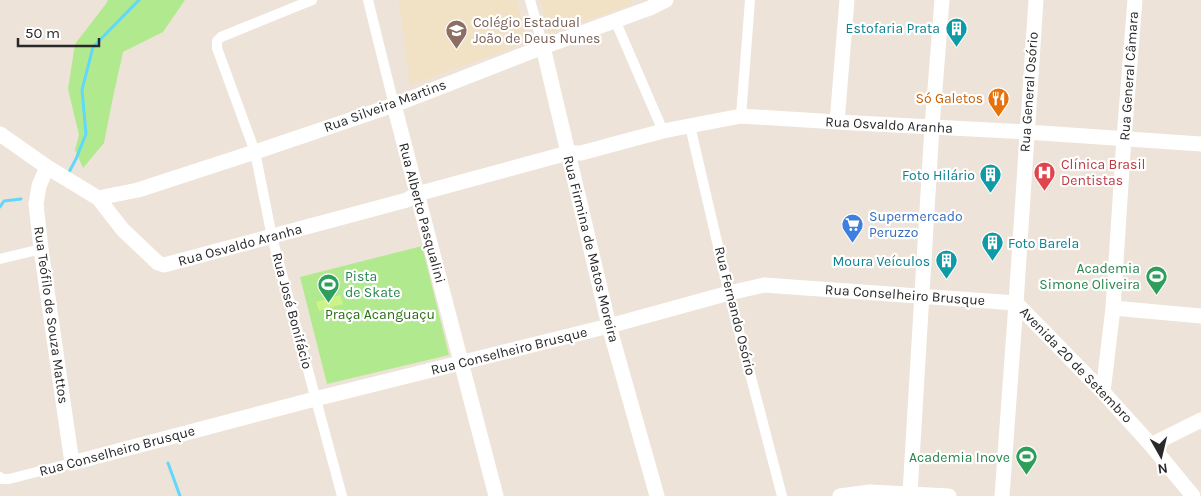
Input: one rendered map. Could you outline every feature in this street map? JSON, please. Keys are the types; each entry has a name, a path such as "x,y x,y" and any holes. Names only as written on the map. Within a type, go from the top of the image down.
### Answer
{"street":[{"name":"Rua José Bonifácio","path":"312,0 221,37 217,41 217,48 255,152 272,237 342,496"},
{"path":"368,0 394,105"},
{"name":"Rua Firmina de Matos Moreira","path":"530,0 573,155 609,326 658,496"},
{"name":"Rua Silveira Martins","path":"98,198 138,190 394,105 650,8 666,0"},
{"path":"741,116 750,0"},
{"path":"837,122 846,0"},
{"path":"910,495 932,127 942,0"},
{"name":"Rua General Osório","path":"1002,496 1036,0"},
{"name":"Rua General Câmara","path":"1103,392 1113,308 1135,0"},
{"path":"615,20 663,131"},
{"name":"Rua Alberto Pasqualini","path":"394,105 415,199 496,496"},
{"name":"Rua Osvaldo Aranha","path":"98,198 123,230 158,262 164,265 663,131 741,116 1201,144"},
{"name":"Rua Fernando Osório","path":"690,126 729,293 782,496"},
{"path":"0,134 47,167 98,198"},
{"name":"Rua Teófilo de Souza Mattos","path":"47,167 39,186 36,204 40,250 72,463"},
{"path":"0,258 40,250"},
{"name":"Rua Conselheiro Brusque","path":"5,478 72,463 764,285 1016,303"},
{"name":"Avenida 20 de Setembro","path":"1016,303 1103,392 1151,445 1193,496"},
{"path":"1113,308 1201,316"},
{"path":"1151,445 1201,420"},
{"path":"840,496 870,492 949,496"}],"shaded area":[{"name":"Colégio Estadual João de Deus Nunes","path":"399,0 517,0 528,42 410,85"},
{"path":"540,0 631,0 633,4 549,34"}],"green space":[{"path":"108,0 185,0 163,32 123,52 104,143 83,168 75,150 79,135 68,89 75,44"},
{"name":"Praça Acanguaçu","path":"422,246 449,355 327,384 300,277"},
{"name":"Pista de Skate","path":"340,295 343,304 319,311 316,302"}],"waterway":[{"path":"68,174 86,134 82,90 93,47 139,0"},
{"path":"0,207 4,201 21,199"},
{"path":"168,463 180,496"}],"place":[{"name":"Estofaria Prata","path":"956,47"},
{"name":"Colégio Estadual João de Deus Nunes","path":"457,49"},
{"name":"Só Galetos","path":"999,117"},
{"name":"Clínica Brasil Dentistas","path":"1045,191"},
{"name":"Foto Hilário","path":"991,194"},
{"name":"Supermercado Peruzzo","path":"853,243"},
{"name":"Foto Barela","path":"992,262"},
{"name":"Moura Veículos","path":"946,280"},
{"name":"Academia Simone Oliveira","path":"1156,295"},
{"name":"Pista de Skate","path":"329,303"},
{"name":"Academia Inove","path":"1026,476"}]}
